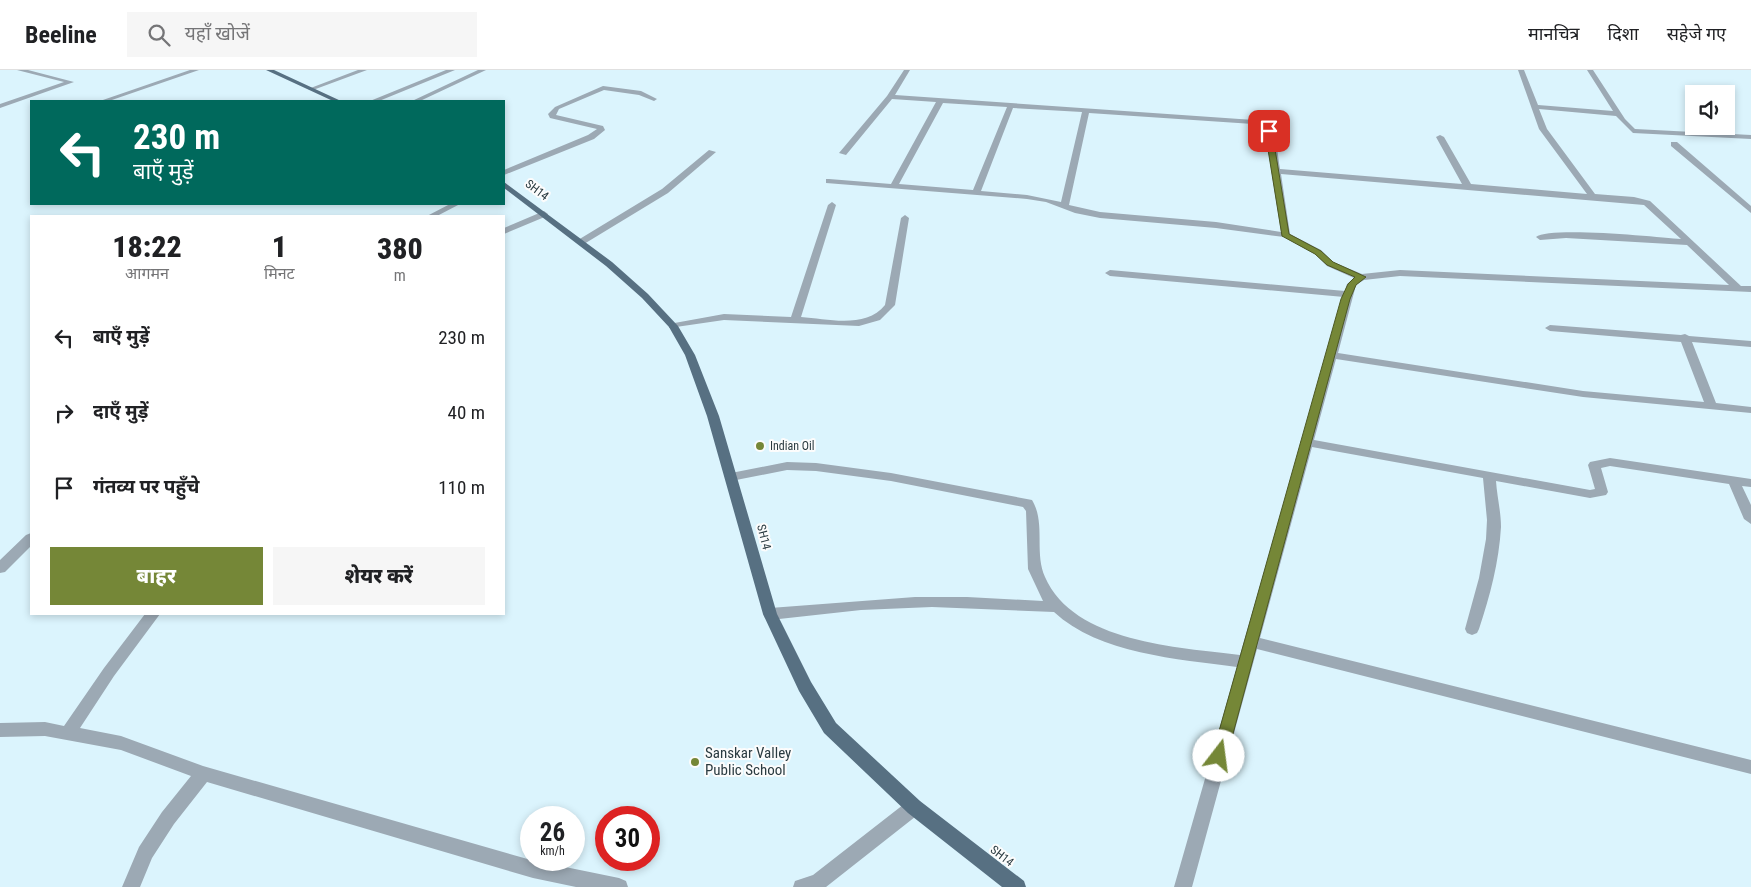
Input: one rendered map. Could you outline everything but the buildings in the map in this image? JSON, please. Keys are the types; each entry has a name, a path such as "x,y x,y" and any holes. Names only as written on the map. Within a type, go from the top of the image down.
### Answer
{"main road":[{"path":"269,70 336,100"},
{"name":"SH14","path":"505,185 581,242 645,296 673,326 693,364 713,416 770,614 801,678 830,728 914,807 1017,887"}],"street":[{"path":"0,106 71,82 20,70"},
{"path":"106,100 196,70"},
{"path":"311,89 364,70"},
{"path":"376,100 452,70"},
{"path":"416,100 483,70"},
{"path":"843,153 890,96 906,70"},
{"path":"1521,70 1543,129 1550,142 1591,194"},
{"path":"1590,70 1627,126 1642,133 1751,137"},
{"path":"505,173 591,137 601,130 600,128 553,116 552,114 557,108 603,88 641,93 654,99"},
{"path":"890,96 1254,122 1265,126 1269,131 1286,236"},
{"path":"894,186 941,100"},
{"path":"976,193 1010,105"},
{"path":"1535,106 1618,114"},
{"path":"1064,206 1086,110"},
{"path":"1440,137 1467,185"},
{"path":"1674,144 1751,210"},
{"path":"581,242 665,191 712,152"},
{"path":"1276,171 1591,194 1614,196 1647,203 1738,288"},
{"path":"829,181 1027,197 1100,215 1216,225 1286,236 1318,252 1330,264 1361,277 1400,273 1751,289"},
{"path":"433,215 454,205"},
{"path":"795,320 832,205"},
{"path":"505,232 544,214"},
{"path":"673,326 724,317 859,324 872,321 882,316 890,305 905,218"},
{"path":"1540,237 1566,235 1690,242"},
{"path":"1110,273 1348,294"},
{"path":"1183,887 1330,355 1348,294 1352,284 1361,277"},
{"path":"1550,328 1685,337 1751,344"},
{"path":"1685,337 1711,406"},
{"path":"1330,355 1584,394 1751,410"},
{"path":"1306,442 1596,494 1602,492 1594,465 1610,462 1751,483"},
{"path":"731,477 787,466 816,468 891,477 1027,503 1032,511 1036,576 1053,607 1071,620 1105,638 1183,653 1245,662"},
{"path":"1472,628 1486,585 1491,556 1494,525 1489,476"},
{"path":"1734,480 1751,519"},
{"path":"0,568 30,539"},
{"path":"770,614 844,606 916,602 994,603 1053,607"},
{"path":"68,734 109,672 152,615"},
{"path":"1251,642 1751,767"},
{"path":"0,730 44,729 121,743 203,773 533,869 619,887"},
{"path":"131,887 144,853 203,773"},
{"path":"802,887 818,882 914,807"}],"place":[{"name":"Indian Oil","path":"760,446"},
{"name":"Sanskar Valley Public School","path":"695,762"}],"route":[{"path":"1219,756 1346,299 1352,284 1361,277 1330,264 1318,252 1286,236 1285,219 1269,131"}]}
